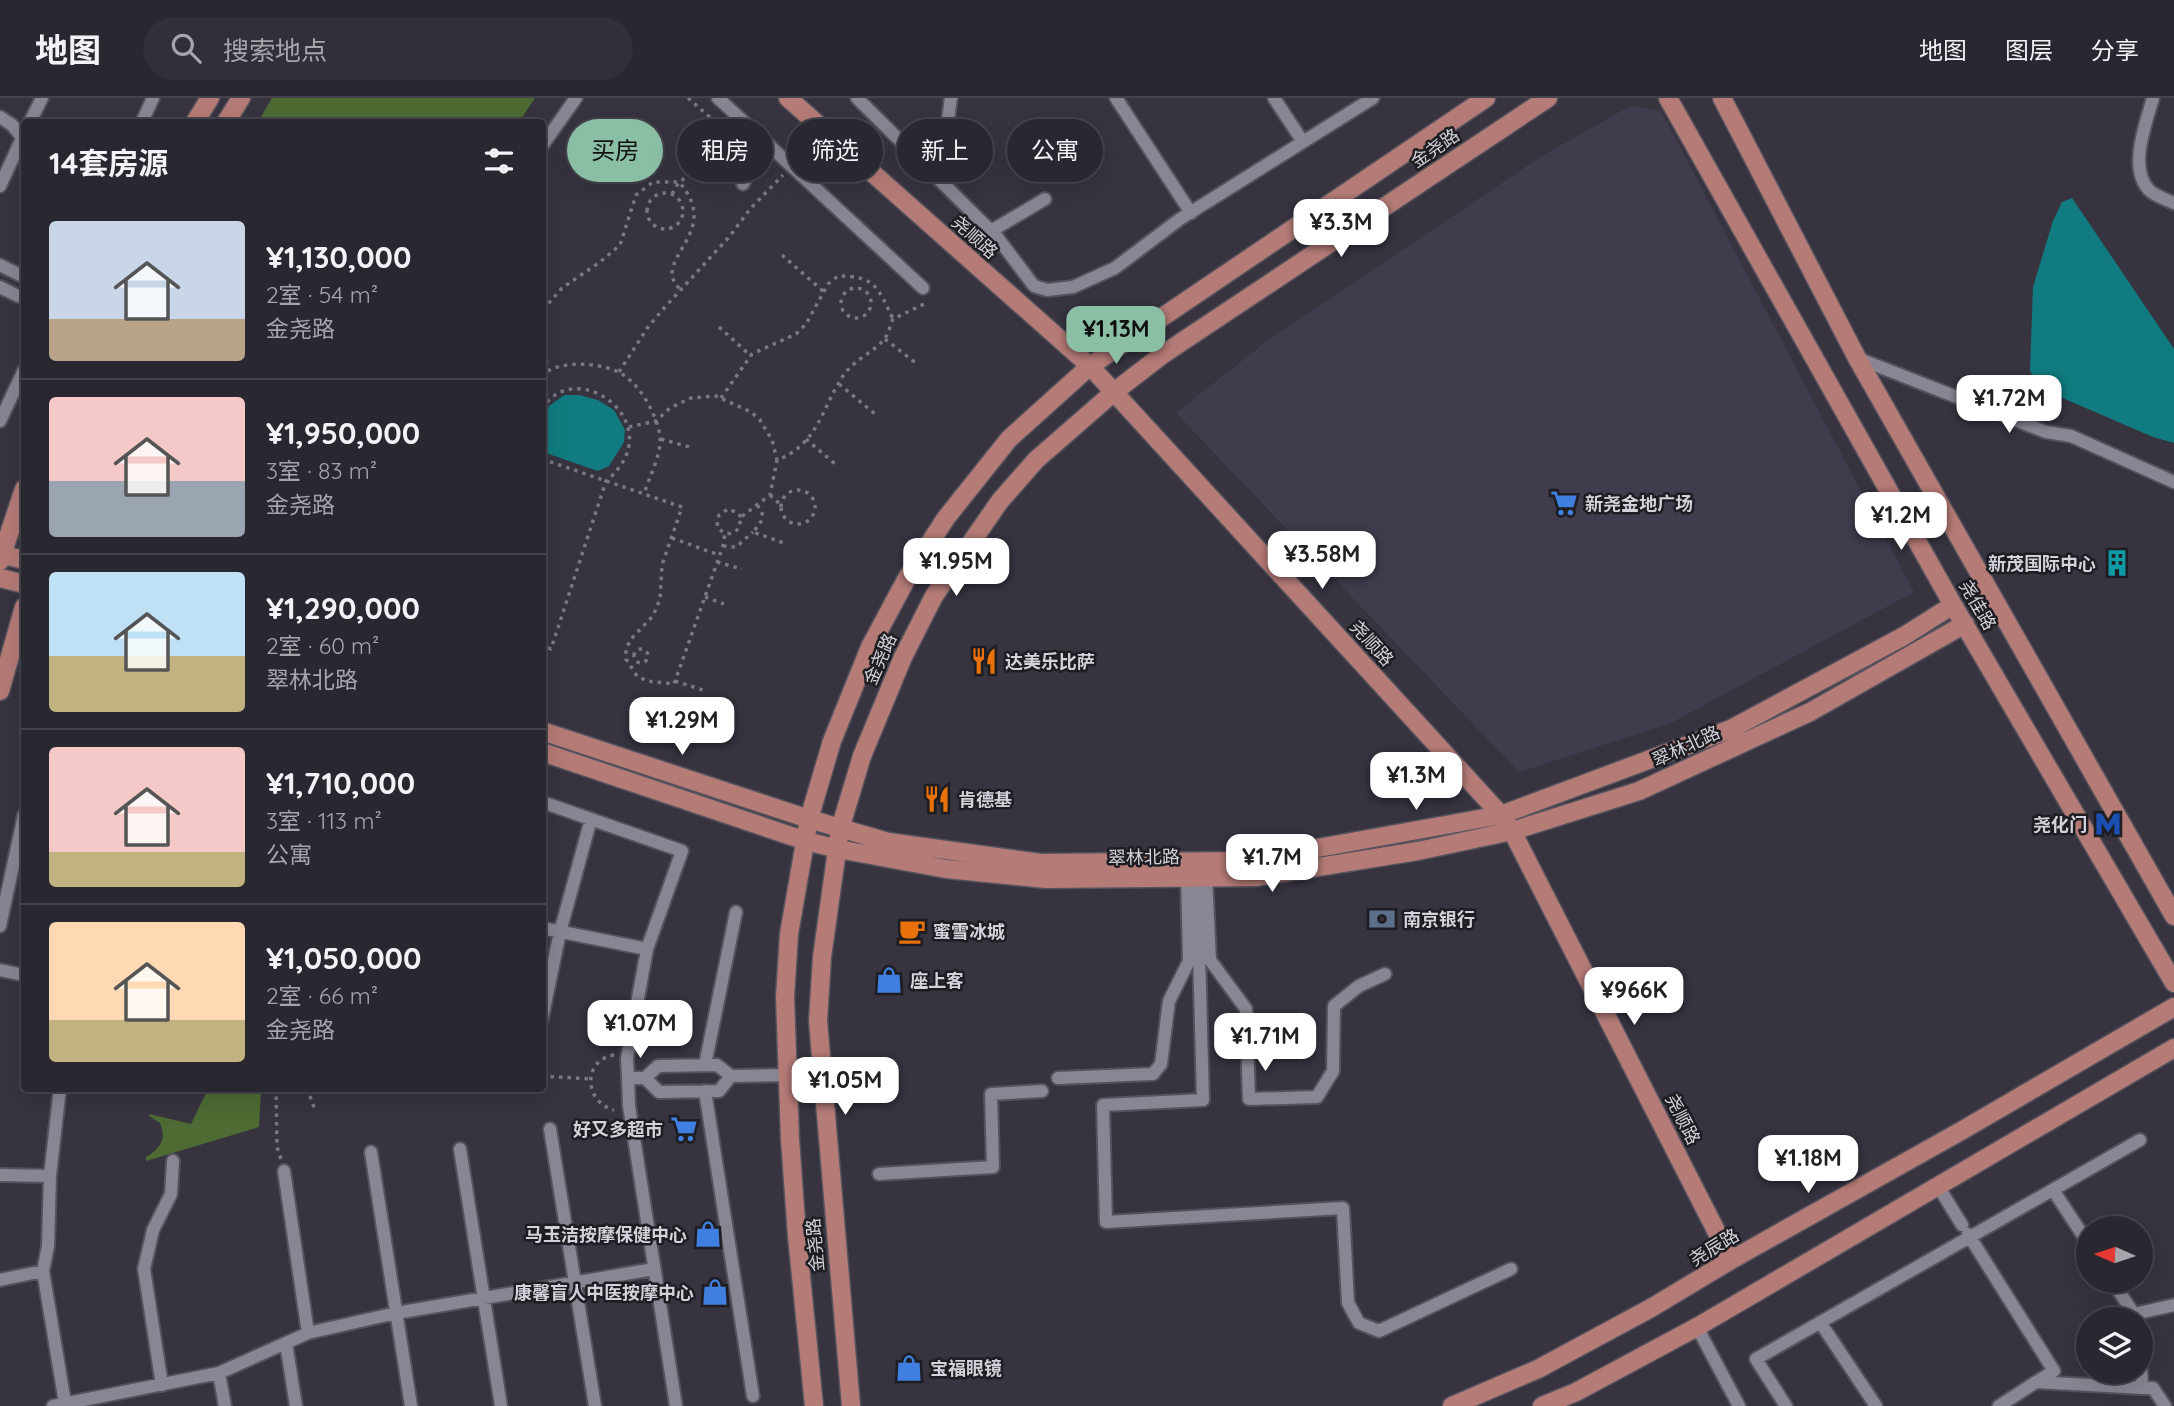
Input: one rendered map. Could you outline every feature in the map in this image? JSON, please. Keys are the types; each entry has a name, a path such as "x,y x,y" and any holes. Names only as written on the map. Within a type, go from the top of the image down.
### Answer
{"main road":[{"path":"197,119 210,98"},
{"path":"228,119 241,98"},
{"name":"尧顺路","path":"788,98 1090,366 1501,816 1513,831 1731,1260"},
{"name":"金尧路","path":"814,1406 797,1236 787,1075 785,997 789,934 809,819 832,741 870,647 907,578 946,518 1009,439 1090,366 1486,98"},
{"name":"金尧路","path":"851,1406 818,1021 822,957 840,829 862,756 902,657 934,596 1000,501 1027,470 1114,393 1162,355 1548,98"},
{"name":"尧佳路","path":"1668,98 1953,605 2174,983"},
{"name":"尧佳路","path":"1722,98 1857,358 2174,916"},
{"path":"21,498 1,557 21,560"},
{"path":"0,578 21,583"},
{"name":"翠林北路","path":"546,732 840,829 888,842 1041,863 1246,861 1501,816 1731,729 1904,636 1953,605"},
{"path":"0,691 21,618"},
{"name":"翠林北路","path":"546,753 806,841 946,869 1046,879 1256,877 1418,851 1513,831 1651,785 1810,712 1965,624"},
{"name":"尧辰路","path":"1452,1406 1538,1369 1651,1308 2174,1007"},
{"path":"1542,1406 1576,1392 1697,1327 2174,1048"}],"street":[{"path":"32,119 42,98"},
{"path":"143,119 153,98"},
{"path":"546,140 576,98"},
{"path":"718,98 741,119"},
{"path":"857,98 897,139"},
{"path":"948,119 951,98"},
{"path":"1116,98 1191,213"},
{"path":"1274,98 1303,142"},
{"path":"940,182 991,231 1034,286 1047,290 1073,287 1115,268 1191,213 1373,98"},
{"path":"2153,98 2140,144 2139,170 2149,190 2174,204"},
{"path":"0,117 21,133"},
{"path":"0,186 21,142"},
{"path":"773,148 787,161"},
{"path":"809,182 923,288"},
{"path":"991,231 1045,199"},
{"path":"0,265 21,276"},
{"path":"0,287 18,296"},
{"path":"1857,358 2046,432 2071,436 2174,482"},
{"path":"0,421 21,376"},
{"path":"546,803 682,851 647,949 627,1059 629,1105 676,1406"},
{"path":"546,1000 560,932 591,819"},
{"path":"0,926 21,829"},
{"path":"1197,877 1210,960 1246,1009 1249,1099 1317,1097 1333,1071 1334,1006 1359,986 1385,974"},
{"path":"1058,1079 1153,1074 1161,1064 1169,1001 1189,961 1197,877"},
{"path":"1197,877 1203,1100 1103,1105 1106,1222 1343,1208 1348,1303 1359,1323 1379,1331 1511,1269"},
{"path":"705,1065 736,912"},
{"path":"546,929 647,949"},
{"path":"0,970 21,974"},
{"path":"628,1078 645,1078 658,1066 705,1065 717,1065 730,1076 787,1075"},
{"path":"645,1078 659,1092 719,1091 730,1076"},
{"path":"705,1091 753,1396"},
{"path":"879,1174 993,1167 991,1094 1042,1091"},
{"path":"60,1092 50,1176 48,1246 43,1271 59,1405 219,1373 308,1333 396,1313 654,1269"},
{"path":"550,1129 595,1406"},
{"path":"1786,1406 1756,1359 1967,1232 2053,1190 2140,1140"},
{"path":"460,1149 501,1406"},
{"path":"371,1152 411,1406"},
{"path":"162,1385 144,1269 153,1230 171,1194 173,1161"},
{"path":"284,1171 308,1333"},
{"path":"0,1175 50,1176"},
{"path":"1938,1186 2054,1371 1999,1406"},
{"path":"2053,1190 2076,1225"},
{"path":"0,1280 43,1271"},
{"path":"2153,1311 2174,1305"},
{"path":"1820,1322 1876,1406"},
{"path":"1697,1327 1739,1406"},
{"path":"286,1343 296,1406"},
{"path":"219,1373 225,1406"},
{"path":"2036,1382 2154,1388 2165,1406"},
{"path":"2142,1384 2142,1388"},
{"path":"128,1392 131,1406"}],"path":[{"path":"688,98 712,119"},
{"path":"619,372 648,327 730,236 773,183 787,170"},
{"path":"546,309 562,288 620,245 636,195 653,182 677,182"},
{"path":"672,194 679,182 695,208 692,231 671,268 675,285 681,290"},
{"path":"658,194 672,194 682,205 682,219 672,228 658,228 648,218 648,204 658,194"},
{"path":"782,255 824,292"},
{"path":"721,398 751,356 796,334 806,324 828,284 838,275 855,276 878,288 893,319"},
{"path":"863,289 867,281"},
{"path":"776,460 788,456 806,439 826,410 843,376 858,358 885,339 893,319 924,304 923,288"},
{"path":"851,289 863,289 870,298 869,310 861,317 849,316 842,308 842,296 851,289"},
{"path":"719,327 751,356"},
{"path":"885,339 917,364"},
{"path":"546,358 548,370 585,365 619,372 628,378 645,399 661,439 644,494"},
{"path":"839,384 875,414"},
{"path":"546,403 558,393 582,390 596,392 608,398 629,427 631,443 617,472 606,481 551,649 546,647"},
{"path":"629,427 656,421 670,408 691,398 716,396 751,412 760,420 772,440 776,460 770,495 741,517"},
{"path":"661,439 693,448"},
{"path":"806,439 835,464"},
{"path":"546,459 682,507 662,565 660,599 653,616 626,649 625,659 637,676 647,681 674,684 723,546 725,533"},
{"path":"770,495 781,506 785,518 796,524 808,520 814,508 810,496 799,490 787,494 781,506"},
{"path":"723,546 736,547 753,532 762,518 762,512 757,505"},
{"path":"733,510 741,517 736,532 725,533 720,530 717,520 723,511 733,510"},
{"path":"753,532 780,542 779,548"},
{"path":"671,538 719,555"},
{"path":"717,562 742,569"},
{"path":"705,597 724,604"},
{"path":"628,663 636,660"},
{"path":"675,681 703,690"},
{"path":"627,1059 617,1055 601,1059 594,1066 591,1079 596,1100 604,1107 617,1111 629,1105"},
{"path":"546,1076 591,1079"},
{"path":"276,1092 277,1147 284,1171"},
{"path":"308,1092 315,1110"}],"shaded area":[{"name":"新尧金地广场","path":"1630,106 1661,111 1914,592 1671,723 1519,772 1176,413 1267,341 1542,156"}],"green space":[{"path":"272,98 535,98 521,119 260,119"},
{"path":"207,1092 261,1092 259,1127 146,1161 146,1157 161,1143 163,1134 160,1123 149,1114 191,1124"}],"water":[{"path":"2072,198 2174,349 2174,443 2153,437 2044,390 2035,383 2030,370 2033,287 2053,221 2062,202"},
{"path":"564,395 579,395 598,400 614,410 625,430 624,442 609,466 598,471 546,453 546,412 549,406"}],"place":[{"name":"新尧金地广场","path":"1564,503"},
{"name":"新茂国际中心","path":"2117,563"},
{"name":"达美乐比萨","path":"984,661"},
{"name":"肯德基","path":"937,799"},
{"name":"尧化门","path":"2108,824"},
{"name":"南京银行","path":"1382,919"},
{"name":"蜜雪冰城","path":"912,931"},
{"name":"座上客","path":"889,980"},
{"name":"好又多超市","path":"684,1129"},
{"name":"马玉洁按摩保健中心","path":"708,1234"},
{"name":"康馨盲人中医按摩中心","path":"715,1292"},
{"name":"宝福眼镜","path":"909,1368"}]}
